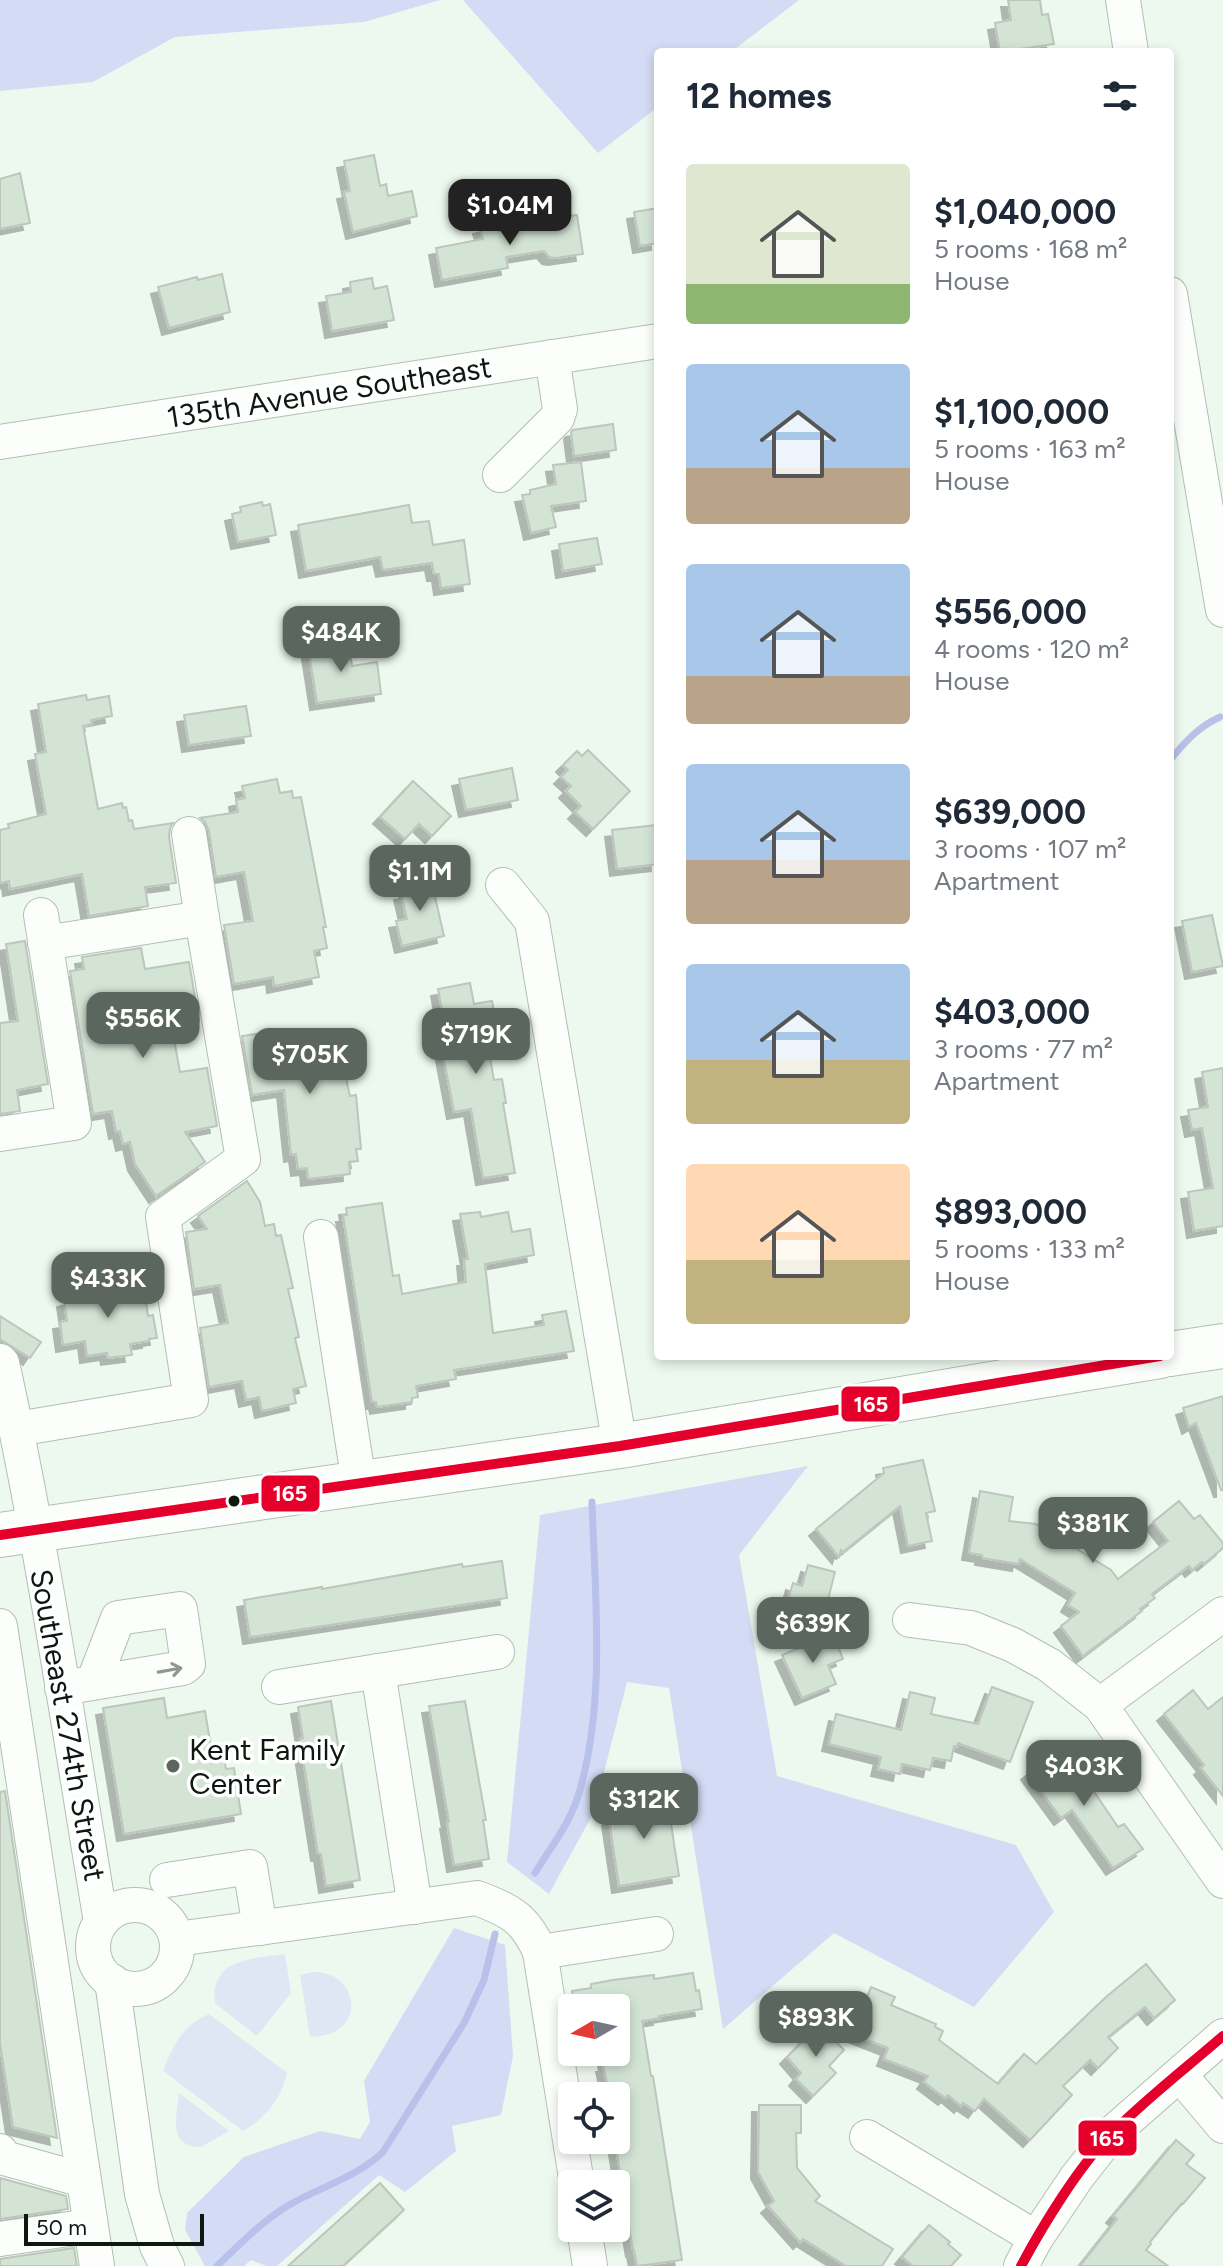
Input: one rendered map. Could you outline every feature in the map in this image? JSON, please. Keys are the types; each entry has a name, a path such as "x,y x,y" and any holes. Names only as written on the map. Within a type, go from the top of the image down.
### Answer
{"main road":[{"path":"1174,1353 1223,1346"},
{"path":"18,1532 620,1446 1136,1360"}],"street":[{"path":"1123,0 1130,48"},
{"path":"1174,318 1223,610"},
{"name":"135th Avenue Southeast","path":"0,442 654,342"},
{"path":"500,475 557,418 560,409 552,357"},
{"path":"17,1429 191,1400 163,1217 243,1159 189,834"},
{"path":"503,885 532,921 620,1446"},
{"path":"0,1134 74,1123 43,929 202,918"},
{"path":"321,1237 359,1483"},
{"name":"Southeast 274th Street","path":"0,1361 17,1429 18,1532 78,1685 101,1922"},
{"path":"1100,1705 1223,1614"},
{"path":"910,1620 971,1628 1013,1645 1049,1665 1100,1705 1223,1881"},
{"path":"0,1626 97,2266"},
{"path":"279,1687 497,1652"},
{"path":"378,1671 415,1907"},
{"path":"167,1880 250,1867 260,1928"},
{"path":"112,1981 138,1989 164,1978 177,1953 177,1939 477,1898 495,1905 518,1918 530,1930 540,1952 575,2170"},
{"name":"Southeast 274th Street","path":"167,2266 157,2246 142,2194 112,1981 102,1972 94,1947 101,1922 111,1912 124,1906 151,1908 163,1915 177,1939"},
{"path":"540,1952 656,1934"},
{"path":"867,2137 1028,2252 1077,2177 1110,2135 1223,2036"},
{"path":"1180,2075 1223,2126"},
{"path":"0,2151 1,2157 83,2180"},
{"path":"0,2239 90,2226"},
{"path":"586,2242 590,2266"}],"shaded area":[{"path":"0,0 440,0 364,22 175,37 93,82 0,91"},
{"path":"463,0 799,0 736,48 654,48 654,110 598,153"},
{"path":"808,1466 739,1555 777,1776 1016,1845 1054,1912 974,2007 834,1933 723,2029 669,1688 627,1682 594,1812 549,1894 507,1862 540,1515"},
{"path":"454,1928 505,1945 513,2056 501,2115 452,2126 456,2151 405,2192 379,2175 277,2266 251,2260 244,2266 205,2266 185,2230 187,2213 244,2157 320,2131 360,2139 370,2122 364,2081"},
{"path":"285,1954 291,1993 257,2036 215,2003 215,1988 226,1969 236,1964"},
{"path":"313,1972 337,1979 350,1997 351,2008 341,2027 329,2034 310,2037 300,1975"},
{"path":"209,2014 287,2073 271,2107 243,2131 163,2071 180,2037 192,2024"},
{"path":"179,2093 229,2131 201,2147 183,2142 176,2129"}],"building":[{"path":"1008,0 1040,0 1042,15 1048,14 1054,44 999,48 995,23 1011,20"},
{"path":"374,155 380,186 386,184 388,196 412,191 417,216 353,232 344,192 350,191 344,161"},
{"path":"20,173 30,223 0,229 0,179"},
{"path":"654,209 654,244 640,246 634,212"},
{"path":"577,215 583,254 555,258 544,251 506,257 508,268 442,280 436,248 483,239 480,227 498,223 499,231"},
{"path":"222,274 230,312 169,328 158,287"},
{"path":"372,278 374,289 387,286 394,320 332,331 326,296 351,292 350,282"},
{"path":"613,424 616,450 574,456 573,430"},
{"path":"581,462 586,501 551,506 556,527 531,533 522,495 556,484 553,465"},
{"path":"262,502 263,506 270,504 276,535 238,542 232,514 241,512 240,507"},
{"path":"409,505 412,523 429,521 433,545 464,540 470,584 441,588 439,574 434,574 432,563 383,570 380,557 306,571 298,525"},
{"path":"597,538 602,564 563,571 559,544"},
{"path":"348,640 352,666 377,662 381,694 317,703 308,646"},
{"path":"86,695 87,700 109,696 112,716 91,720 92,724 83,726 98,809 122,803 134,829 173,823 169,837 176,883 145,887 148,906 89,916 82,874 10,889 9,881 0,883 0,830 9,828 8,824 46,814 35,754 46,752 38,704"},
{"path":"246,706 251,736 189,745 184,715"},
{"path":"588,750 630,791 593,829 575,812 581,806 566,791 571,786 561,777 568,770 563,765 577,751 582,756"},
{"path":"512,768 518,800 466,810 459,779"},
{"path":"277,779 280,793 292,791 293,798 301,797 326,927 323,927 327,948 314,951 319,977 274,986 273,977 234,984 224,925 253,921 244,872 216,877 209,831 200,818 238,812 236,800 245,798 242,786"},
{"path":"413,781 451,816 432,836 419,824 405,839 380,817"},
{"path":"654,825 654,864 617,869 612,830"},
{"path":"430,875 444,936 402,946 396,921 407,919 401,893 407,892 404,881"},
{"path":"1212,915 1223,966 1192,972 1182,921"},
{"path":"25,941 48,1084 17,1090 20,1111 0,1114 0,1023 18,1021 6,944"},
{"path":"141,948 145,969 189,962 199,1021 175,1026 176,1033 173,1034 180,1072 207,1068 217,1126 185,1132 205,1162 156,1196 135,1164 130,1142 123,1144 120,1131 116,1132 112,1111 93,1114 70,971 84,969 82,957"},
{"path":"470,983 474,1004 492,1001 497,1028 485,1030 494,1080 502,1079 515,1173 483,1178 471,1109 454,1112 443,1054 447,1053 448,1044 438,989"},
{"path":"324,1029 324,1033 338,1032 339,1036 343,1036 347,1083 350,1096 356,1095 361,1149 356,1149 358,1161 349,1162 350,1174 308,1179 307,1168 298,1169 296,1154 291,1155 284,1090 252,1095 242,1036"},
{"path":"1223,1068 1223,1226 1194,1231 1188,1192 1213,1188 1202,1128 1192,1130 1188,1110 1208,1107 1202,1072"},
{"path":"247,1181 260,1202 265,1226 274,1224 276,1236 281,1235 293,1288 288,1289 306,1386 293,1389 296,1403 262,1411 259,1397 246,1400 242,1381 209,1387 200,1328 228,1323 220,1285 194,1289 186,1232 207,1229 198,1216"},
{"path":"382,1203 393,1276 399,1275 402,1294 466,1282 464,1259 468,1259 460,1214 480,1212 481,1217 508,1212 512,1232 530,1229 534,1255 485,1264 493,1333 544,1325 542,1315 566,1311 574,1351 454,1370 456,1379 416,1386 418,1397 412,1398 412,1402 377,1407 376,1402 372,1402 343,1215 347,1215 346,1208"},
{"path":"119,1283 120,1291 144,1288 148,1316 153,1315 157,1338 130,1344 132,1355 108,1358 107,1353 87,1356 85,1341 63,1345 60,1322 67,1321 64,1300 74,1298 72,1290"},
{"path":"0,1316 41,1342 30,1358 0,1339"},
{"path":"1223,1396 1221,1490 1196,1423 1189,1427 1183,1408"},
{"path":"923,1460 935,1511 926,1513 932,1541 908,1546 900,1506 843,1552 841,1550 839,1557 816,1529 884,1473 883,1468"},
{"path":"980,1491 1013,1497 1009,1521 1036,1524 1111,1570 1118,1579 1168,1541 1153,1522 1179,1501 1194,1519 1200,1515 1223,1543 1223,1548 1204,1564 1202,1562 1192,1570 1189,1566 1152,1594 1155,1598 1140,1609 1142,1611 1083,1656 1061,1626 1079,1612 1068,1605 1075,1593 1020,1559 1019,1564 969,1553"},
{"path":"502,1561 507,1598 250,1637 244,1600 462,1564 463,1567"},
{"path":"808,1565 835,1572 822,1623 784,1613 793,1583 802,1586"},
{"path":"833,1634 843,1659 828,1665 836,1684 802,1698 782,1655"},
{"path":"992,1687 1033,1702 1010,1762 958,1743 957,1747 954,1746 951,1761 933,1758 930,1770 902,1764 900,1774 878,1769 881,1757 829,1744 836,1714 901,1730 910,1692 935,1698 931,1714 978,1724"},
{"path":"1193,1690 1208,1709 1223,1697 1223,1796 1201,1768 1204,1765 1164,1714"},
{"name":"Kent Family Center","path":"164,1698 167,1718 205,1711 212,1753 223,1751 226,1769 234,1768 241,1814 124,1834 103,1708"},
{"path":"331,1701 360,1880 326,1886 300,1739 303,1738 298,1707"},
{"path":"465,1701 486,1820 483,1820 489,1859 454,1865 429,1706"},
{"path":"1056,1750 1077,1774 1080,1771 1118,1827 1124,1824 1143,1849 1113,1868 1072,1810 1061,1818 1028,1773"},
{"path":"5,1791 57,2138 13,2127 0,2044 0,1792"},
{"path":"666,1791 679,1876 619,1886 609,1819 613,1815 631,1812 629,1797"},
{"path":"1146,1964 1175,2000 1154,2018 1145,2007 1108,2037 1118,2048 1098,2068 1090,2060 1063,2086 1072,2095 1030,2140 984,2099 975,2111 963,2103 961,2106 924,2082 928,2076 884,2059 888,2048 852,2034 871,1987 895,1997 891,2005 936,2024 935,2027 943,2031 939,2040 998,2084 1024,2054 1036,2064 1106,1997"},
{"path":"693,1973 702,2009 642,2021 682,2260 637,2266 630,2232 630,2170 620,2170 617,2154 630,2154 630,2082 607,2082 603,2066 630,2066 630,1994 573,1994 572,1991 613,1980 654,1975 654,1979"},
{"path":"819,2024 844,2050 829,2066 836,2073 813,2096 796,2079 801,2073 787,2057"},
{"path":"759,2105 801,2105 801,2133 796,2133 797,2168 820,2196 815,2201 893,2249 882,2266 846,2266 803,2239 800,2242 768,2206 774,2201 758,2172"},
{"path":"1176,2140 1194,2155 1186,2164 1205,2178 1146,2250 1168,2266 1080,2266 1117,2219 1113,2216"},
{"path":"0,2178 66,2196 68,2209 0,2219"},
{"path":"380,2183 404,2210 343,2266 288,2266"},
{"path":"929,2225 961,2255 951,2266 913,2266 902,2257"},
{"path":"74,2248 77,2266 0,2266 0,2259"}],"waterway":[{"path":"1174,756 1198,730 1220,717"},
{"path":"535,1873 571,1814 579,1793 593,1723 597,1649 592,1502"},
{"path":"217,2266 279,2211 350,2175 383,2152 464,2023 484,1980 495,1934"}],"transit line":[{"name":"165","path":"0,1535 620,1446 1136,1360"},
{"name":"165","path":"1021,2266 1062,2197 1099,2147 1138,2108 1223,2036"}],"place":[{"name":"Kent Family Center","path":"173,1766"}]}
